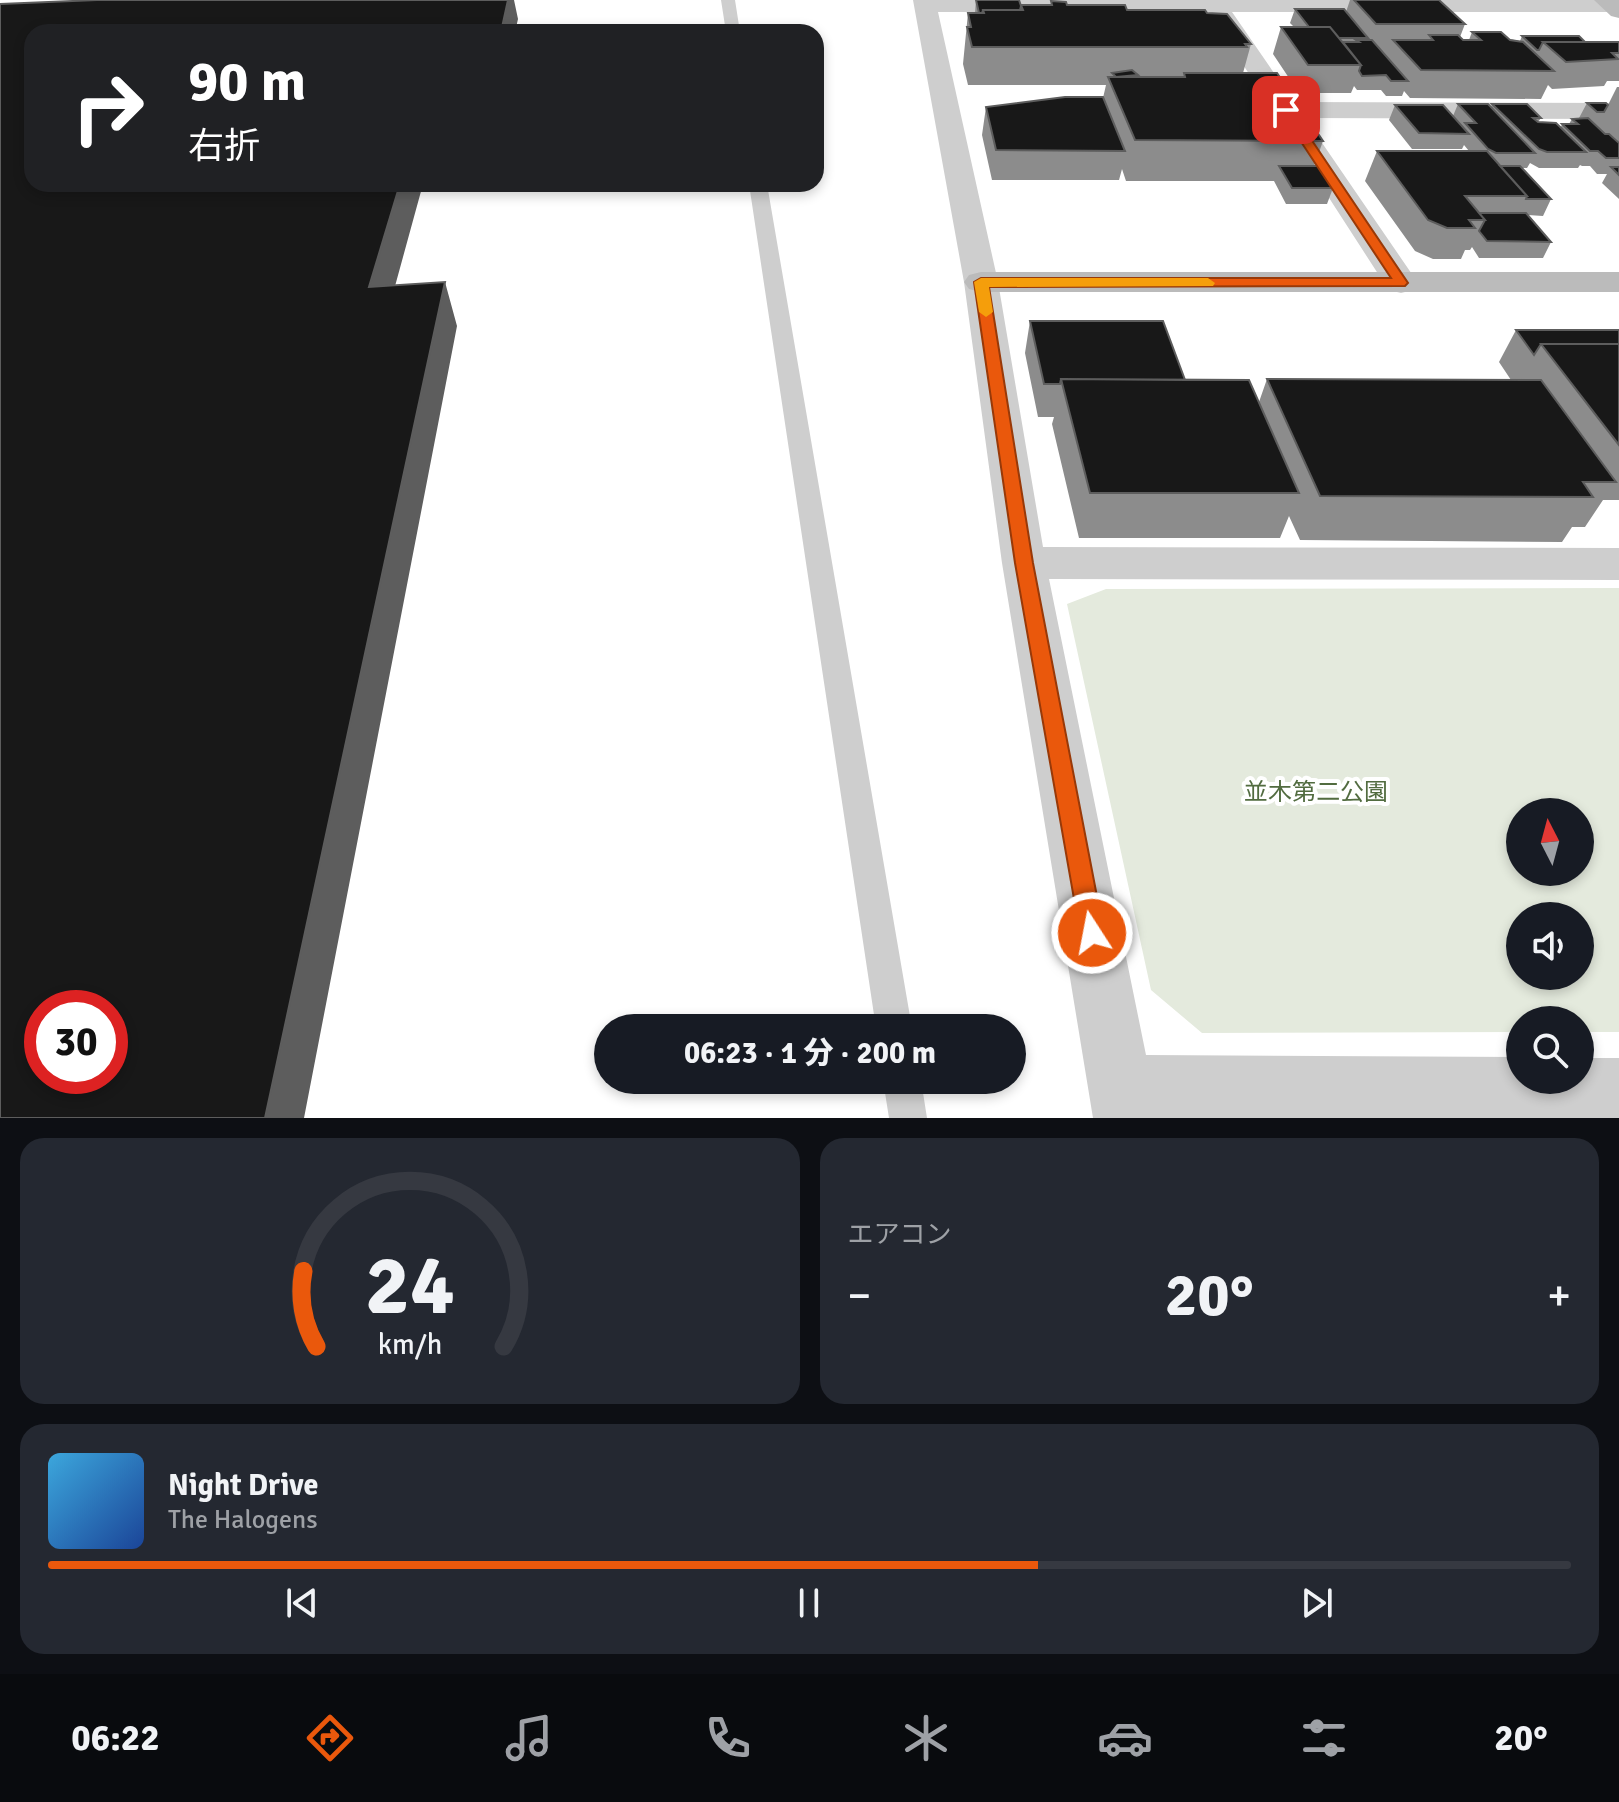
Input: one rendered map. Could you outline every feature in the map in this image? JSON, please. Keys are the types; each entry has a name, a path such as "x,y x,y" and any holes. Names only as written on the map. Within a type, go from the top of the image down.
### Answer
{"street":[{"path":"1614,5 924,2 981,282 1024,563 1124,1102 1619,1090"},
{"path":"1216,5 1401,283"},
{"path":"1286,110 1619,111"},
{"path":"981,282 1619,282"},
{"path":"1024,563 1619,564"}],"lane":[{"path":"728,0 732,24"},
{"path":"759,192 892,1014"},
{"path":"904,1094 908,1118"}],"green space":[{"name":"並木第二公園","path":"1619,588 1619,1032 1594,1032 1594,1006 1506,1006 1506,1032 1202,1033 1151,990 1067,604 1106,589"}],"building":[{"path":"97,0 508,0 503,24 24,24 24,192 398,192 369,287 445,282 265,1118 0,1118 0,4"},
{"path":"976,0 1019,0 1021,6 1020,10 983,10 979,13"},
{"path":"1354,0 1439,0 1465,24 1376,24"},
{"path":"1051,1 1066,2 1067,5 1125,5 1127,10 1205,10 1207,13 1227,14 1251,44 1245,44 1247,47 972,47 967,27 971,27 968,13 1023,10 1021,5 1052,5"},
{"path":"1295,9 1344,9 1368,38 1339,38 1330,27 1309,27"},
{"path":"1281,27 1330,27 1361,65 1308,65"},
{"path":"1472,32 1501,32 1510,40 1523,42 1554,71 1421,70 1393,40 1433,40 1429,35 1458,35 1463,40 1481,40"},
{"path":"1522,36 1579,36 1585,42 1543,42 1537,50"},
{"path":"1356,40 1372,40 1408,81 1391,81 1386,75 1362,76 1359,71 1361,65 1343,42 1359,42"},
{"path":"1543,42 1619,42 1619,53 1612,53 1618,59 1566,62"},
{"path":"1132,70 1138,75 1116,77 1112,73"},
{"path":"1184,73 1277,73 1323,141 1135,140 1108,77 1185,77"},
{"path":"1065,97 1103,97 1125,151 996,150 986,107"},
{"path":"1587,103 1608,105 1604,112 1597,112"},
{"path":"1458,104 1488,104 1535,153 1496,153 1488,149 1465,123 1476,123"},
{"path":"1492,104 1527,104 1541,118 1533,118 1538,122 1556,123 1586,152 1547,152 1539,149"},
{"path":"1395,105 1443,105 1469,134 1419,133"},
{"path":"1588,118 1619,143 1619,158 1606,158 1598,151 1590,151 1562,124 1578,124 1572,119"},
{"path":"1377,151 1487,151 1527,196 1465,196 1485,220 1469,220 1475,228 1447,228 1428,220"},
{"path":"1279,166 1318,166 1333,188 1292,188"},
{"path":"1500,166 1520,166 1551,199 1526,199 1527,196"},
{"path":"1479,213 1526,213 1551,242 1487,241 1479,231 1485,220"},
{"path":"1030,321 1163,321 1185,380 1061,379 1060,384 1044,384"},
{"path":"1516,330 1619,330 1619,344 1541,344 1534,355"},
{"path":"1541,344 1619,344 1619,445"},
{"path":"1061,379 1249,380 1299,493 1090,493"},
{"path":"1267,379 1541,380 1616,482 1583,482 1593,497 1320,496"}],"slow traffic":[{"path":"986,312 981,282 1208,283"}],"route":[{"path":"1092,933 1024,563 981,282 1401,283 1286,110"}]}
